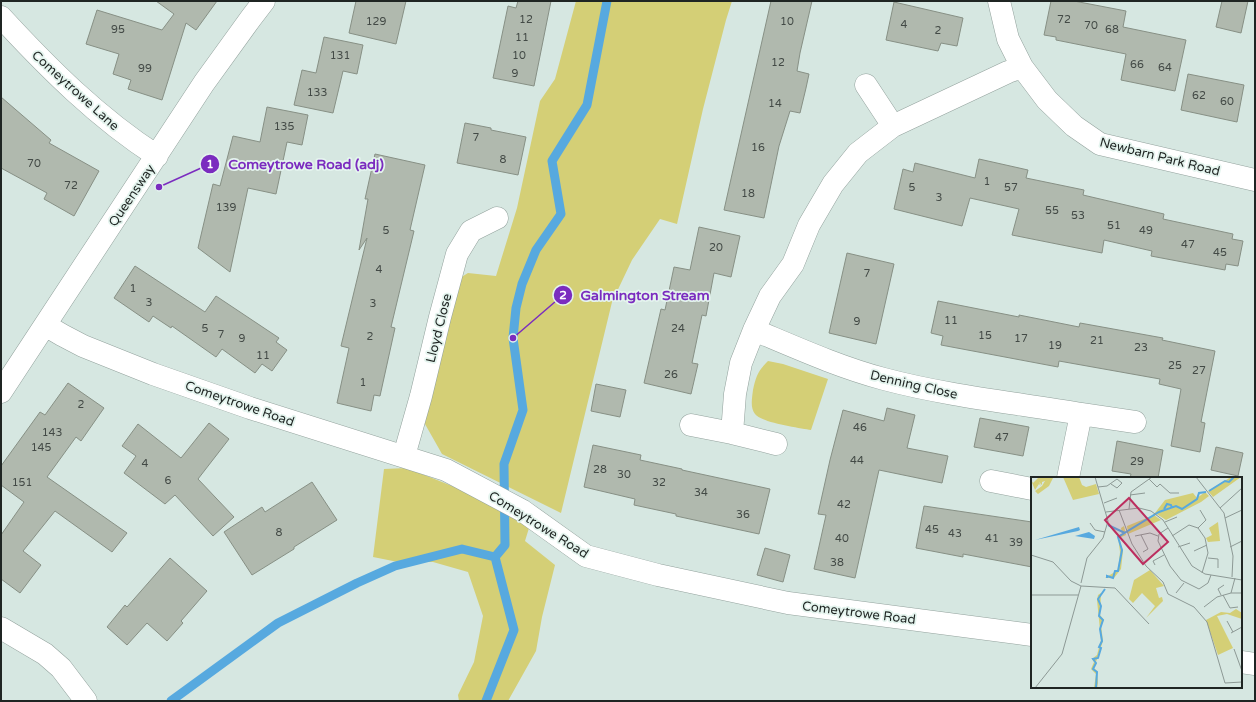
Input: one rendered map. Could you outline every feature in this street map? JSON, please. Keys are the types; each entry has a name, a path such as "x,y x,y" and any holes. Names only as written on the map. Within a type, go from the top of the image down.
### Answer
{"street":[{"name":"Queensway","path":"1,392 204,83 264,1"},
{"name":"Newbarn Park Road","path":"999,1 1008,39 1022,67 1047,100 1074,126 1100,144 1255,180"},
{"name":"Comeytrowe Lane","path":"1,17 72,89 126,135 157,156"},
{"path":"732,434 735,394 742,363 754,330 770,296 794,264 808,225 833,184 858,153 893,126 1008,72 1022,67"},
{"path":"866,85 893,126"},
{"name":"Lloyd Close","path":"404,456 421,396 457,254 471,231 497,218"},
{"name":"Comeytrowe Road","path":"46,324 62,335 84,346 134,366 250,408 446,470 523,511 586,556 658,575 788,603 1031,635"},
{"name":"Denning Close","path":"754,330 811,354 884,379 951,393 1135,422"},
{"path":"1068,477 1081,414"},
{"path":"691,425 776,444"},
{"path":"991,481 1031,489"},
{"path":"1,628 45,654 60,668 86,701"},
{"path":"1242,662 1255,664"}],"shaded area":[{"path":"576,1 732,1 703,109 677,224 660,219 632,260 612,302 561,513 442,454 421,417 455,281 468,273 496,276 517,208 540,101 555,79"},
{"path":"768,361 783,364 828,379 811,430 782,425 765,420 753,412 752,400 755,381 758,374"},
{"path":"407,468 487,500 529,528 525,541 555,565 542,617 536,651 508,701 459,701 458,695 474,662 483,616 468,572 433,562 398,562 373,557 384,469"}],"building":[{"path":"156,1 217,1 196,30 186,23 162,100 128,89 131,80 113,74 119,54 86,44 97,10 162,30 174,14"},
{"path":"356,1 406,1 396,44 349,33"},
{"path":"518,1 551,1 534,86 493,78 508,6 516,8"},
{"path":"771,1 812,1 797,71 809,74 806,88 800,113 790,111 779,146 764,218 724,210"},
{"path":"1051,1 1074,1 1126,11 1123,27 1186,40 1175,91 1121,80 1126,54 1056,40 1056,37 1044,35"},
{"path":"1222,1 1248,1 1241,33 1216,27"},
{"path":"894,2 963,18 957,46 941,43 938,51 886,40"},
{"path":"324,37 363,45 357,74 343,71 333,113 294,105 302,70 316,73"},
{"path":"1188,74 1244,85 1237,122 1181,110"},
{"path":"1,97 51,140 49,143 99,171 74,216 44,199 47,193 1,168"},
{"path":"267,107 308,115 302,145 287,142 276,194 248,188 230,272 198,248 213,184 220,186 233,136 260,142"},
{"path":"465,123 526,137 518,175 457,163"},
{"path":"375,154 425,165 410,230 414,231 391,327 395,328 380,396 374,395 371,411 337,403 349,348 341,346 367,238 359,250 368,199 365,199"},
{"path":"979,159 1028,170 1026,178 1084,190 1083,195 1164,214 1163,219 1233,234 1232,239 1243,241 1238,266 1226,264 1225,270 1151,256 1152,251 1104,240 1102,253 1012,235 1019,209 970,198 962,226 894,209 903,169 913,172 915,163 975,178"},
{"path":"699,227 740,236 731,277 714,273 706,316 702,315 692,363 698,364 691,394 644,383 661,309 665,310 674,267 690,270"},
{"path":"847,253 894,264 876,344 829,333"},
{"path":"135,266 205,312 216,296 279,338 276,342 287,350 272,371 262,364 255,373 222,349 216,357 172,326 171,328 153,316 149,322 114,298"},
{"path":"938,301 1079,327 1080,323 1163,338 1162,340 1215,351 1201,422 1205,423 1200,452 1171,446 1181,389 1159,384 1160,379 1059,361 1058,367 941,345 943,336 931,333"},
{"path":"68,383 104,408 81,441 76,437 47,477 127,533 112,552 55,511 23,551 41,565 20,593 1,579 1,535 24,502 1,485 1,466 40,412 45,415"},
{"path":"596,384 626,390 620,417 591,411"},
{"path":"887,408 915,415 907,448 948,456 942,483 879,470 855,578 814,569 826,515 818,514 843,410 884,421"},
{"path":"980,418 1029,427 1023,456 974,447"},
{"path":"209,423 229,439 198,479 234,517 213,536 175,495 165,504 124,473 136,456 122,446 138,424 181,458"},
{"path":"1117,441 1163,450 1158,477 1130,477 1131,474 1112,471"},
{"path":"593,445 641,455 640,460 770,489 759,534 676,516 676,514 634,505 635,499 584,487"},
{"path":"1216,447 1243,453 1238,476 1211,470"},
{"path":"312,482 337,520 252,575 224,532 262,507 265,512"},
{"path":"924,506 1031,522 1031,567 963,554 963,557 916,548"},
{"path":"765,548 790,555 783,582 757,575"},
{"path":"170,558 207,591 181,621 183,623 167,641 147,623 127,645 107,627 125,605 127,607"}],"waterway":[{"path":"486,701 514,630 495,557 505,545 504,464 523,410 513,338 516,308 522,284 536,250 561,214 552,161 587,105 607,1"},
{"path":"171,701 278,623 357,583 395,566 462,549 495,557"}],"place":[{"name":"Comeytrowe Road (adj)","path":"159,187"},
{"name":"Galmington Stream","path":"513,338"}]}
